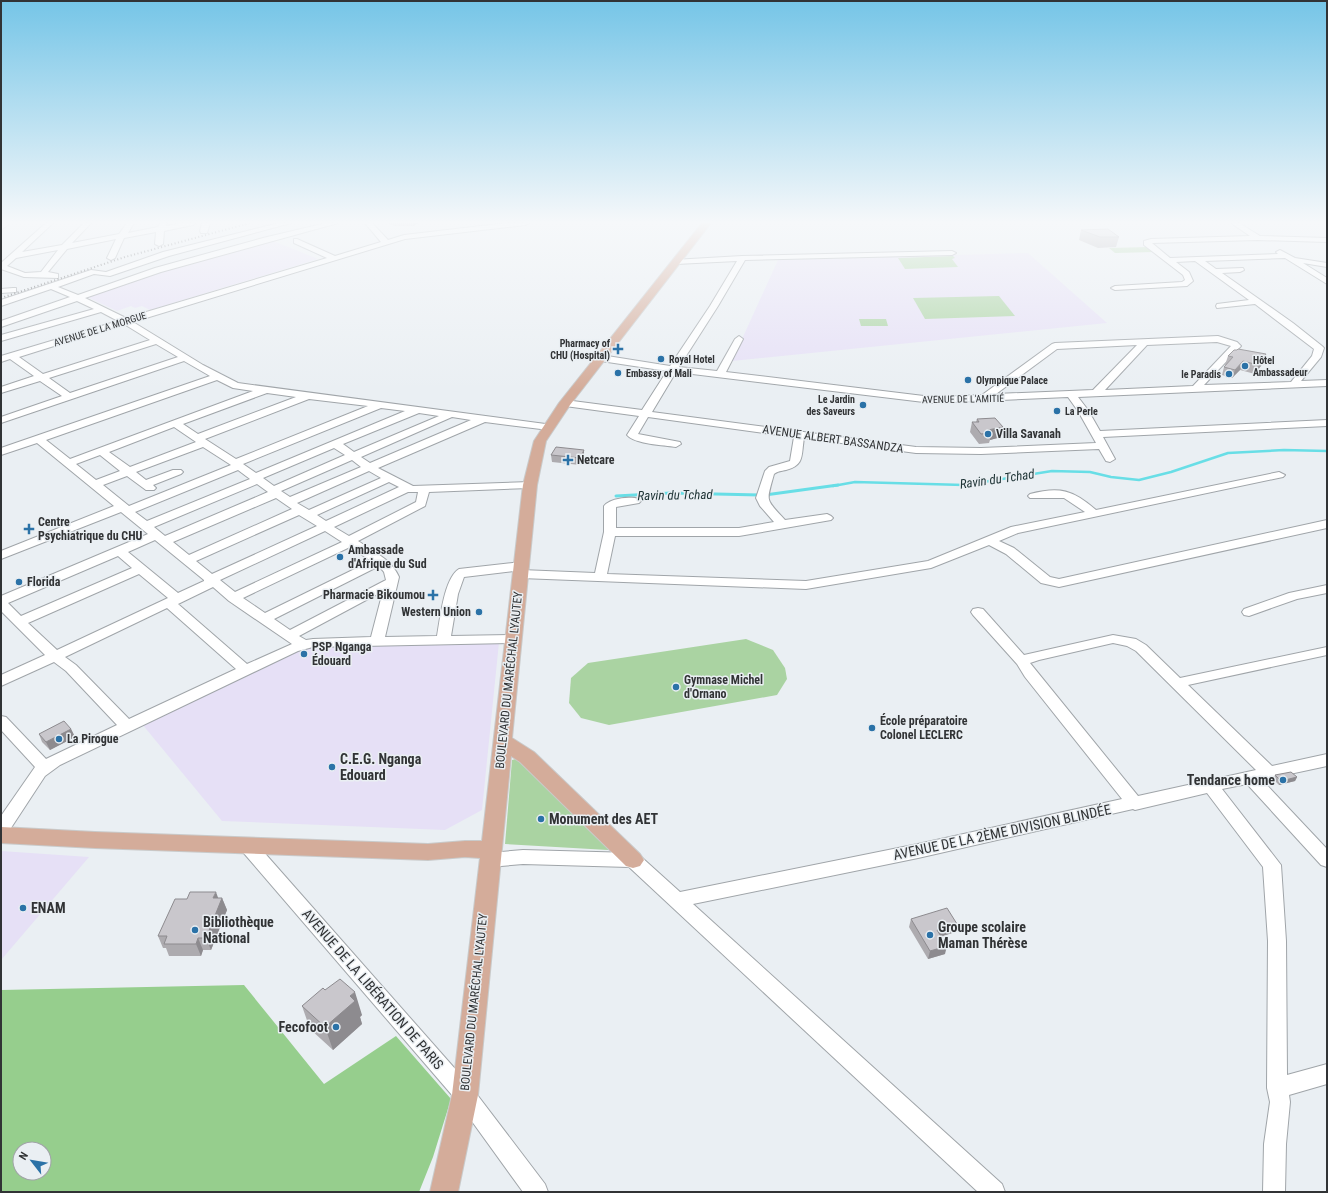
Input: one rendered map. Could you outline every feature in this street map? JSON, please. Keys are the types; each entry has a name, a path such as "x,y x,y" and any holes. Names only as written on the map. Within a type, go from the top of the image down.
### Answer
{"main road":[{"name":"BOULEVARD DU MARÉCHAL LYAUTEY","path":"444,1192 464,1095 492,829 504,742 513,639 522,570 530,485 537,449 548,427 565,403 663,279"},
{"path":"504,742 527,757 633,860"},
{"path":"465,849 478,842 492,829"},
{"path":"1,835 428,852 465,849 490,855"},
{"path":"428,852 454,857 490,855"}],"street":[{"path":"1,303 73,279"},
{"path":"1,324 134,279"},
{"name":"AVENUE DE LA MORGUE","path":"1,359 265,279"},
{"path":"676,444 633,436 633,434 672,368 714,306 730,279"},
{"path":"1114,288 1184,284 1188,283 1188,279"},
{"path":"1225,279 1319,348 1319,352 1316,357 1293,385"},
{"path":"50,286 125,321 217,377 236,386 548,427"},
{"path":"1,291 13,290"},
{"path":"1220,306 1256,301"},
{"path":"1,338 102,309"},
{"path":"1,328 17,334"},
{"path":"720,375 739,339"},
{"path":"983,399 1055,346 1218,339 1234,344 1236,346 1196,388"},
{"path":"1,390 156,341"},
{"path":"1095,394 1145,342"},
{"path":"12,356 69,397"},
{"path":"1,420 185,358"},
{"name":"AVENUE DE L'AMITIÉ","path":"601,358 720,375 915,399 983,399 1327,383"},
{"path":"1,452 217,377"},
{"path":"68,463 266,390"},
{"path":"1071,395 1083,410 1110,459"},
{"path":"96,484 308,396"},
{"name":"AVENUE ALBERT BASSANDZA","path":"565,403 901,449 981,451 1102,446"},
{"path":"1,555 125,509 382,405"},
{"path":"145,526 418,410"},
{"path":"126,726 72,668 55,656 18,622 1,602 120,551 161,538 275,492 352,456 451,414"},
{"path":"289,502 483,418"},
{"path":"1096,434 1327,423"},
{"path":"176,424 237,464 289,502 380,561 390,570 392,581 377,641"},
{"path":"782,525 764,504 763,494 769,473 771,471 792,465 795,462 799,435"},
{"path":"39,439 96,484 212,581 288,636 303,645"},
{"path":"335,444 369,467 407,488"},
{"path":"102,451 147,486 177,472"},
{"path":"443,640 452,594 458,575 463,572 522,570 600,577 806,585 931,564 960,551 991,541 1014,530 1279,475"},
{"path":"188,560 389,478"},
{"path":"1,681 173,601 407,488 530,485"},
{"path":"234,598 418,506 421,504 424,488"},
{"path":"1034,496 1061,493 1069,494 1094,514"},
{"path":"600,577 610,532 610,506 613,504 635,501"},
{"path":"610,532 740,532 827,518"},
{"path":"991,541 1010,551 1046,580 1059,583 1327,524"},
{"path":"120,551 142,568 173,601 246,671"},
{"path":"264,619 380,561"},
{"path":"18,622 142,568"},
{"path":"288,636 392,581"},
{"path":"1249,612 1294,596 1327,589"},
{"path":"978,612 1022,661 1030,674 1135,804"},
{"path":"1,829 39,772 54,761 126,726 303,645 313,643 377,641 513,639"},
{"path":"1022,661 1035,656 1113,639 1131,642 1141,648 1269,773"},
{"path":"1177,683 1327,651"},
{"path":"1,721 45,767"},
{"name":"AVENUE DE LA 2ÈME DIVISION BLINDÉE","path":"677,900 918,851 1269,773 1326,762"},
{"path":"1251,778 1327,860"},
{"path":"1211,787 1272,865 1276,941 1277,1088 1280,1102 1275,1144 1274,1192"},
{"name":"AVENUE DE LA LIBÉRATION DE PARIS","path":"248,846 464,1095 537,1192"},
{"path":"490,855 633,860 994,1192"},
{"path":"1277,1088 1327,1074"}],"shaded area":[{"path":"138,279 253,279 150,310 142,306 135,308 131,306 117,311 85,296"},
{"path":"769,279 1057,279 1107,323 732,361"},
{"name":"C.E.G. Nganga Edouard","path":"499,642 482,810 445,830 222,821 142,724 294,652 305,649 314,647"},
{"name":"ENAM","path":"1,851 89,857 1,960"}],"green space":[{"path":"999,296 1015,316 925,319 913,298"},
{"path":"859,319 886,319 888,326 861,326"},
{"name":"Gymnase Michel d'Ornano","path":"746,639 773,650 785,668 787,679 777,695 609,725 581,718 569,703 571,678 588,663"},
{"path":"519,758 613,846 608,850 505,844 512,760"},
{"path":"244,985 324,1084 396,1036 451,1099 433,1157 419,1192 1,1192 1,990"}],"building":[{"path":"1238,349 1266,354 1258,365 1243,361 1235,370 1224,367 1233,357 1228,356 1234,350"},
{"path":"995,418 1003,427 988,430 991,433 981,434 972,422 979,422 977,419"},
{"path":"556,447 584,450 580,458 551,455"},
{"path":"64,721 71,729 46,742 39,734"},
{"path":"1291,772 1297,777 1281,781 1275,775"},
{"name":"Bibliothèque National","path":"190,892 216,892 213,898 222,898 206,938 198,938 196,944 164,944 167,936 158,936 175,899 187,899"},
{"path":"947,908 957,924 937,930 947,946 930,951 911,919"},
{"path":"340,979 355,992 350,996 355,1001 325,1027 302,1006 323,988 325,990"}],"waterway":[{"name":"Ravin du Tchad","path":"833,486 855,482 964,485 1052,471 1090,472 1111,477 1139,480 1171,472 1228,453 1284,450 1327,451"},
{"name":"Ravin du Tchad","path":"765,495 838,485"},
{"name":"Ravin du Tchad","path":"616,496 671,493 760,495"}],"railway":[{"path":"1,298 59,279"}],"place":[{"name":"Pharmacy of CHU (Hospital)","path":"618,349"},
{"name":"Royal Hotel","path":"661,359"},
{"name":"Hôtel Ambassadeur","path":"1245,366"},
{"name":"Embassy of Mali","path":"618,373"},
{"name":"le Paradis","path":"1229,374"},
{"name":"Olympique Palace","path":"968,380"},
{"name":"Le Jardin des Saveurs","path":"863,405"},
{"name":"La Perle","path":"1057,411"},
{"name":"Villa Savanah","path":"988,434"},
{"name":"Netcare","path":"568,460"},
{"name":"Centre Psychiatrique du CHU","path":"29,529"},
{"name":"Ambassade d'Afrique du Sud","path":"340,557"},
{"name":"Florida","path":"19,582"},
{"name":"Pharmacie Bikoumou","path":"433,595"},
{"name":"Western Union","path":"479,612"},
{"name":"PSP Nganga Édouard","path":"304,654"},
{"name":"Gymnase Michel d'Ornano","path":"676,687"},
{"name":"École préparatoire Colonel LECLERC","path":"872,728"},
{"name":"La Pirogue","path":"59,739"},
{"name":"C.E.G. Nganga Edouard","path":"332,767"},
{"name":"Tendance home","path":"1283,780"},
{"name":"Monument des AET","path":"541,819"},
{"name":"ENAM","path":"23,908"},
{"name":"Bibliothèque National","path":"195,930"},
{"name":"Groupe scolaire Maman Thérèse","path":"930,935"},
{"name":"Fecofoot","path":"336,1027"}]}
